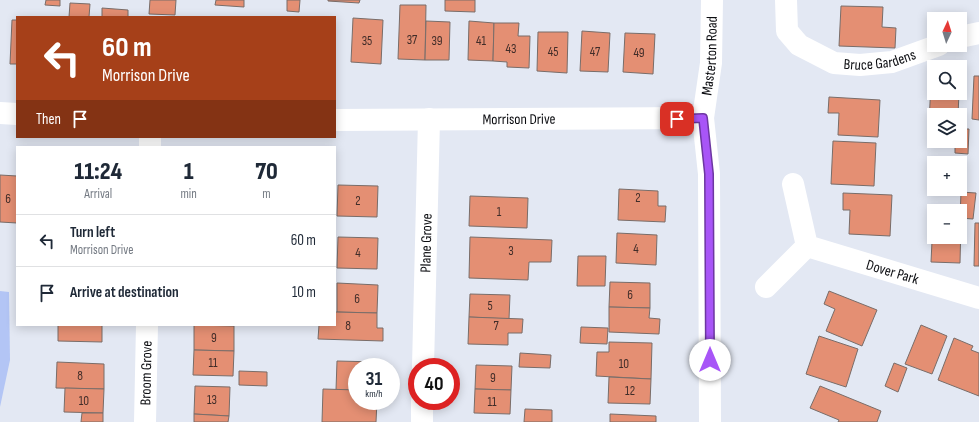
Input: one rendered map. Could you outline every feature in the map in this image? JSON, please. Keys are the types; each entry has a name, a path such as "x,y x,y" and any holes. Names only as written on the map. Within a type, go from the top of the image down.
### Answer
{"street":[{"name":"Masterton Road","path":"710,422 709,174 703,118 711,63 712,0"},
{"name":"Bruce Gardens","path":"786,0 788,31 799,45 834,63 860,65 892,62 927,49"},
{"path":"967,36 979,33"},
{"path":"0,113 16,114"},
{"name":"Morrison Drive","path":"336,120 703,118"},
{"name":"Plane Grove","path":"423,358 429,119"},
{"path":"766,287 807,246 793,184"},
{"name":"Dover Park","path":"807,246 979,298"},
{"name":"Broom Grove","path":"145,422 147,326"},
{"path":"422,410 422,422"}],"shaded area":[{"path":"0,291 9,292 10,360 0,407"}],"building":[{"path":"46,0 60,0 60,6 45,5"},
{"path":"150,0 176,0 175,15 149,14"},
{"path":"216,0 244,0 244,7 215,5"},
{"path":"287,0 300,0 299,12 287,11"},
{"path":"328,0 360,0 359,3"},
{"path":"445,0 475,0 475,12 445,11"},
{"path":"70,3 90,4 89,16 69,16"},
{"path":"400,5 426,5 425,60 398,59"},
{"path":"841,6 883,7 882,27 896,28 895,48 839,46"},
{"path":"102,8 128,10 128,16 102,16"},
{"path":"353,18 383,20 381,64 351,62"},
{"path":"12,20 16,20 16,64 10,64"},
{"path":"426,21 450,22 449,60 425,60"},
{"path":"469,21 494,23 493,61 468,60"},
{"path":"494,23 519,23 518,36 530,36 529,68 507,67 507,62 493,61"},
{"path":"582,31 610,33 608,72 580,71"},
{"path":"538,32 568,32 567,73 537,71"},
{"path":"625,33 655,34 653,74 623,72"},
{"path":"974,76 979,76 979,120 972,119"},
{"path":"829,97 880,100 878,137 838,135 839,113 828,113"},
{"path":"930,100 959,100 958,108 930,108"},
{"path":"967,129 969,129 968,154 955,153 955,148 967,148"},
{"path":"833,141 876,143 874,186 831,184"},
{"path":"0,175 16,176 16,223 0,222"},
{"path":"338,185 378,186 377,217 337,216"},
{"path":"619,189 658,191 658,206 666,206 665,222 618,220"},
{"path":"967,192 976,193 973,219 967,219 967,204 961,204 961,196 967,196"},
{"path":"843,193 892,195 890,236 849,234 850,210 843,210"},
{"path":"470,196 528,198 527,228 469,226"},
{"path":"975,223 979,223 979,266 974,266"},
{"path":"617,233 657,235 656,265 616,263"},
{"path":"338,237 378,238 377,269 337,268"},
{"path":"470,237 552,240 551,262 529,262 528,280 469,278"},
{"path":"932,244 960,244 960,263 931,262"},
{"path":"578,256 606,256 605,286 577,286"},
{"path":"610,282 650,283 650,308 609,307"},
{"path":"337,283 378,285 377,313 337,312"},
{"path":"829,291 877,310 862,346 826,331 835,309 824,304"},
{"path":"470,294 510,295 509,319 469,317"},
{"path":"609,307 650,308 649,318 660,319 659,334 609,332"},
{"path":"336,312 377,313 377,328 383,328 383,341 318,339 319,326 336,326"},
{"path":"469,317 523,319 522,333 508,333 508,345 468,344"},
{"path":"921,325 947,336 932,374 905,364"},
{"path":"58,326 102,326 102,342 58,341"},
{"path":"194,326 234,326 234,351 194,350"},
{"path":"581,327 608,328 607,344 580,343"},
{"path":"819,336 858,349 846,387 806,374"},
{"path":"954,338 973,346 971,350 979,353 979,396 938,380"},
{"path":"609,342 652,343 651,379 596,376 597,352 609,352"},
{"path":"194,350 234,351 233,376 193,375"},
{"path":"520,353 551,355 550,368 519,367"},
{"path":"337,361 348,361 348,390 336,390"},
{"path":"57,362 104,364 104,389 56,388"},
{"path":"894,363 907,368 898,392 885,386"},
{"path":"476,365 512,366 511,390 475,389"},
{"path":"239,371 267,372 267,386 239,385"},
{"path":"609,377 651,379 650,404 608,403"},
{"path":"195,386 230,387 229,416 194,414"},
{"path":"820,386 881,411 877,422 838,422 839,420 810,408"},
{"path":"65,388 104,389 103,413 64,412"},
{"path":"323,389 348,390 348,410 377,410 376,422 322,422"},
{"path":"475,389 511,390 510,414 474,413"},
{"path":"525,409 552,410 552,422 524,422"},
{"path":"82,413 103,413 103,422 81,422"},
{"path":"194,414 229,416 228,422 194,422"},
{"path":"610,414 656,416 656,422 610,422"}],"route":[{"path":"677,119 703,118 709,174 710,360"}]}
